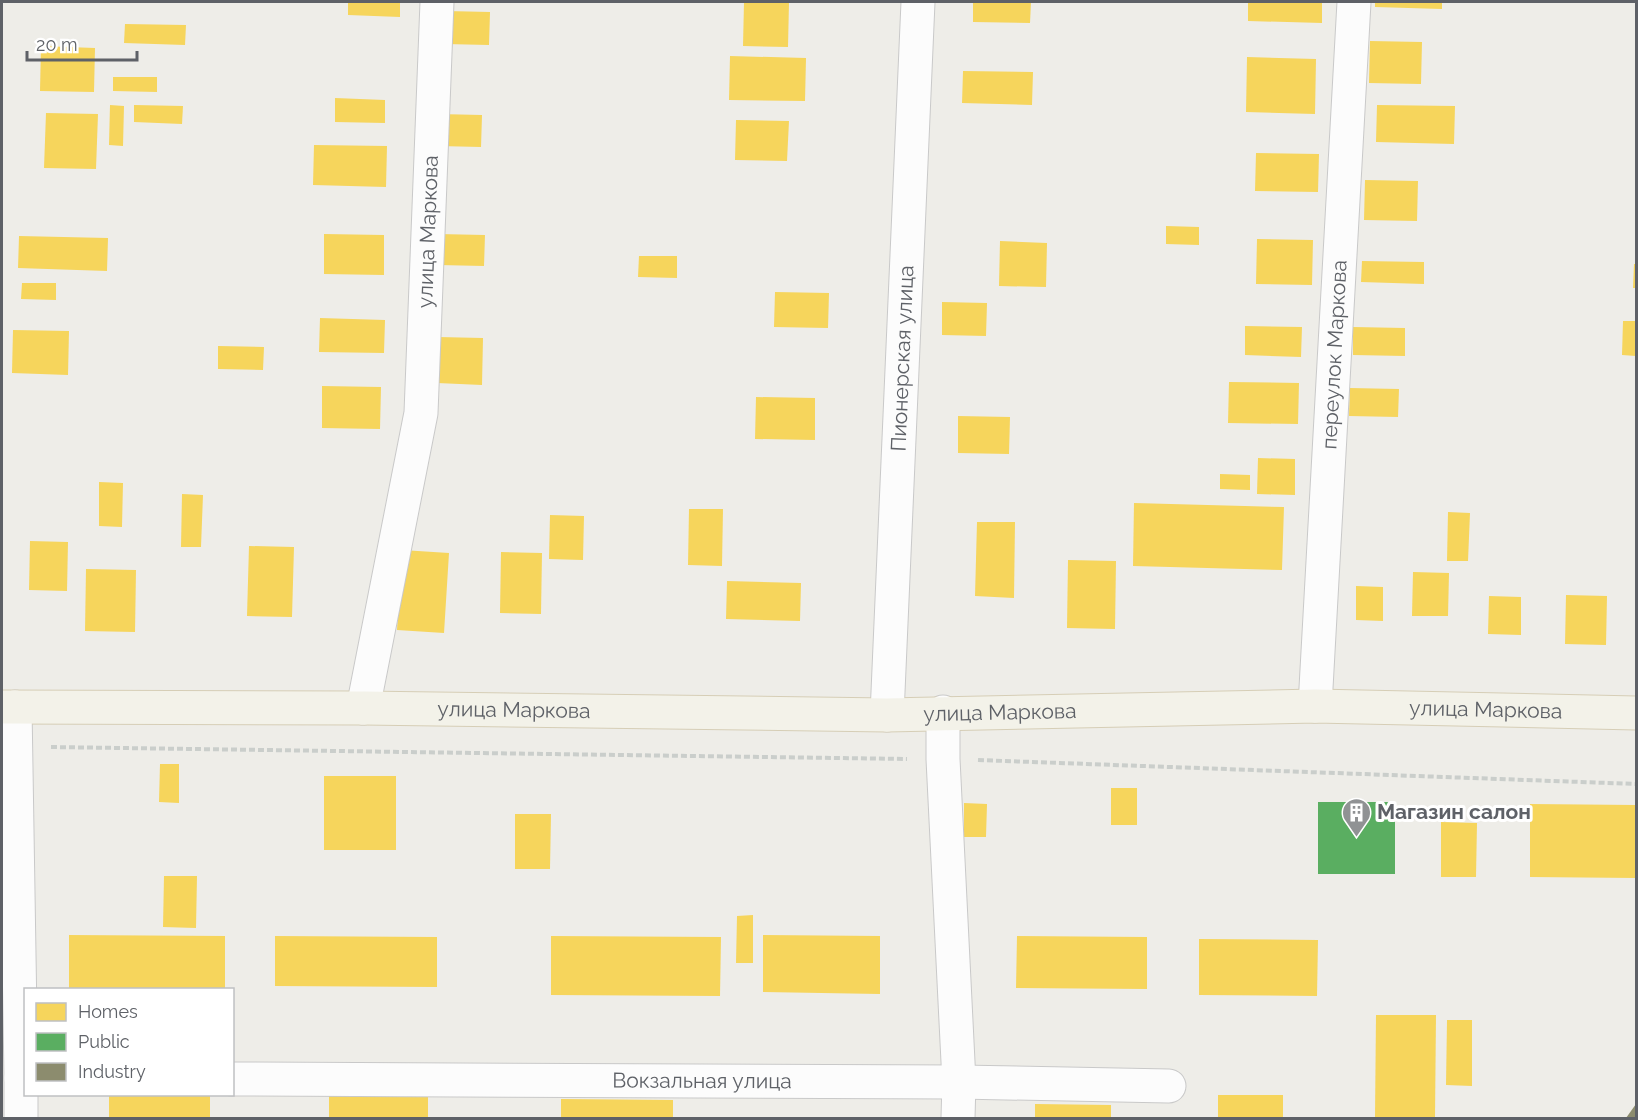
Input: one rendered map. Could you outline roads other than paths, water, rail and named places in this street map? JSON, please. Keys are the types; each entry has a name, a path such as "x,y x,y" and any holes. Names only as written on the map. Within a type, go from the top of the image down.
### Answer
{"main road":[{"name":"улица Маркова","path":"8,707 363,708 887,715 943,712 1315,706 1636,713"}],"street":[{"name":"улица Маркова","path":"363,708 421,413 437,2"},
{"name":"Пионерская улица","path":"887,715 918,2"},
{"name":"переулок Маркова","path":"1315,706 1354,2"},
{"path":"8,707 16,747 23,1078 21,1119"},
{"path":"943,712 943,759 959,1082 958,1119"},
{"name":"Вокзальная улица","path":"234,1079 959,1082 1169,1086"}],"place":[{"name":"Магазин салон","path":"1356,838"}]}
